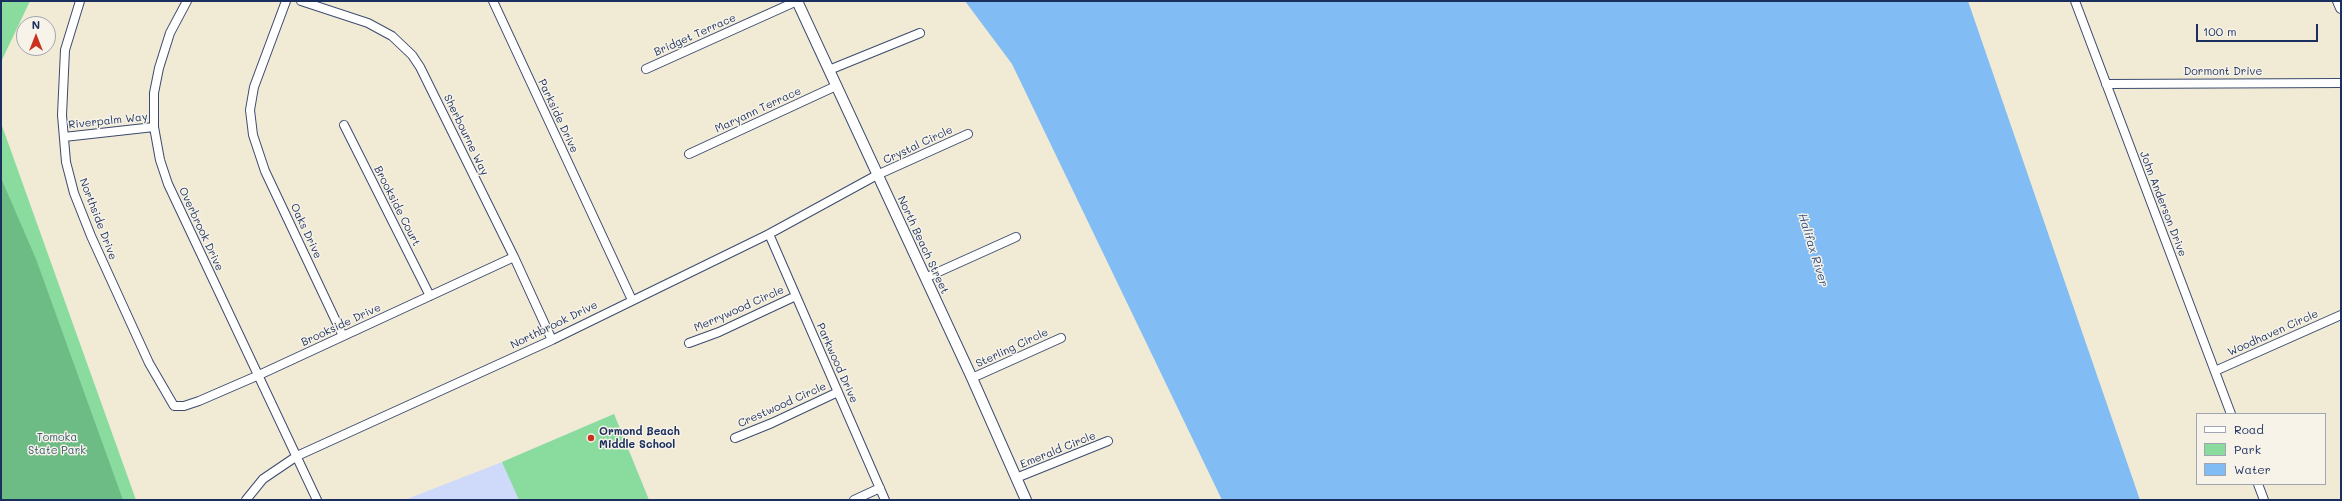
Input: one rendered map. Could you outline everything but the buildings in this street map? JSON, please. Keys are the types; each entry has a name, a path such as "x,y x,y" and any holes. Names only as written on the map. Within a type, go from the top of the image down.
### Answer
{"street":[{"name":"Northside Drive","path":"80,1 65,50 62,115 66,162 74,193 91,236 148,363 174,406"},
{"name":"Overbrook Drive","path":"187,1 170,33 159,68 154,93 154,127 160,160 168,184 317,500"},
{"name":"Oaks Drive","path":"286,1 254,87 250,110 252,135 265,171 343,336"},
{"name":"Sherbourne Way","path":"300,1 368,24 392,36 412,55 420,67 514,256 552,340"},
{"name":"Parkside Drive","path":"493,1 632,300"},
{"name":"Bridget Terrace","path":"646,69 797,1"},
{"name":"North Beach Street","path":"797,1 972,378 1026,500"},
{"name":"John Anderson Drive","path":"2075,1 2231,413"},
{"path":"2338,1 2341,8"},
{"path":"829,70 920,33"},
{"name":"Dormont Drive","path":"2106,84 2341,83"},
{"name":"Maryann Terrace","path":"688,154 836,86"},
{"name":"Brookside Court","path":"344,125 430,296"},
{"name":"Riverpalm Way","path":"64,137 154,127"},
{"name":"Crystal Circle","path":"877,175 968,134"},
{"name":"Northbrook Drive","path":"246,500 263,479 297,456 552,340 769,234 877,175"},
{"name":"Parkwood Drive","path":"769,234 885,500"},
{"path":"925,278 1016,237"},
{"name":"Brookside Drive","path":"174,406 192,404 259,375 514,256"},
{"name":"Merrywood Circle","path":"690,343 719,332 796,296"},
{"name":"Woodhaven Circle","path":"2215,371 2341,316"},
{"name":"Sterling Circle","path":"972,378 1061,338"},
{"name":"Crestwood Circle","path":"735,438 772,423 838,392"},
{"name":"Emerald Circle","path":"1016,478 1108,441"},
{"path":"2258,485 2264,500"},
{"path":"854,500 880,488"}],"shaded area":[{"name":"Ormond Beach Middle School","path":"614,414 649,500 407,499 502,462"}],"green space":[{"path":"1,1 30,1 23,16 16,16 16,30 1,62"},
{"name":"Tomoka State Park","path":"1,123 136,500 1,500"},
{"name":"Tomoka State Park","path":"1,178 36,259 123,500 1,500"},
{"name":"Ormond Beach Middle School","path":"614,414 649,500 519,500 502,462"}],"water":[{"name":"Halifax River","path":"965,1 1968,1 2140,500 1222,500 1012,64"}],"place":[{"name":"Ormond Beach Middle School","path":"591,438"}]}
